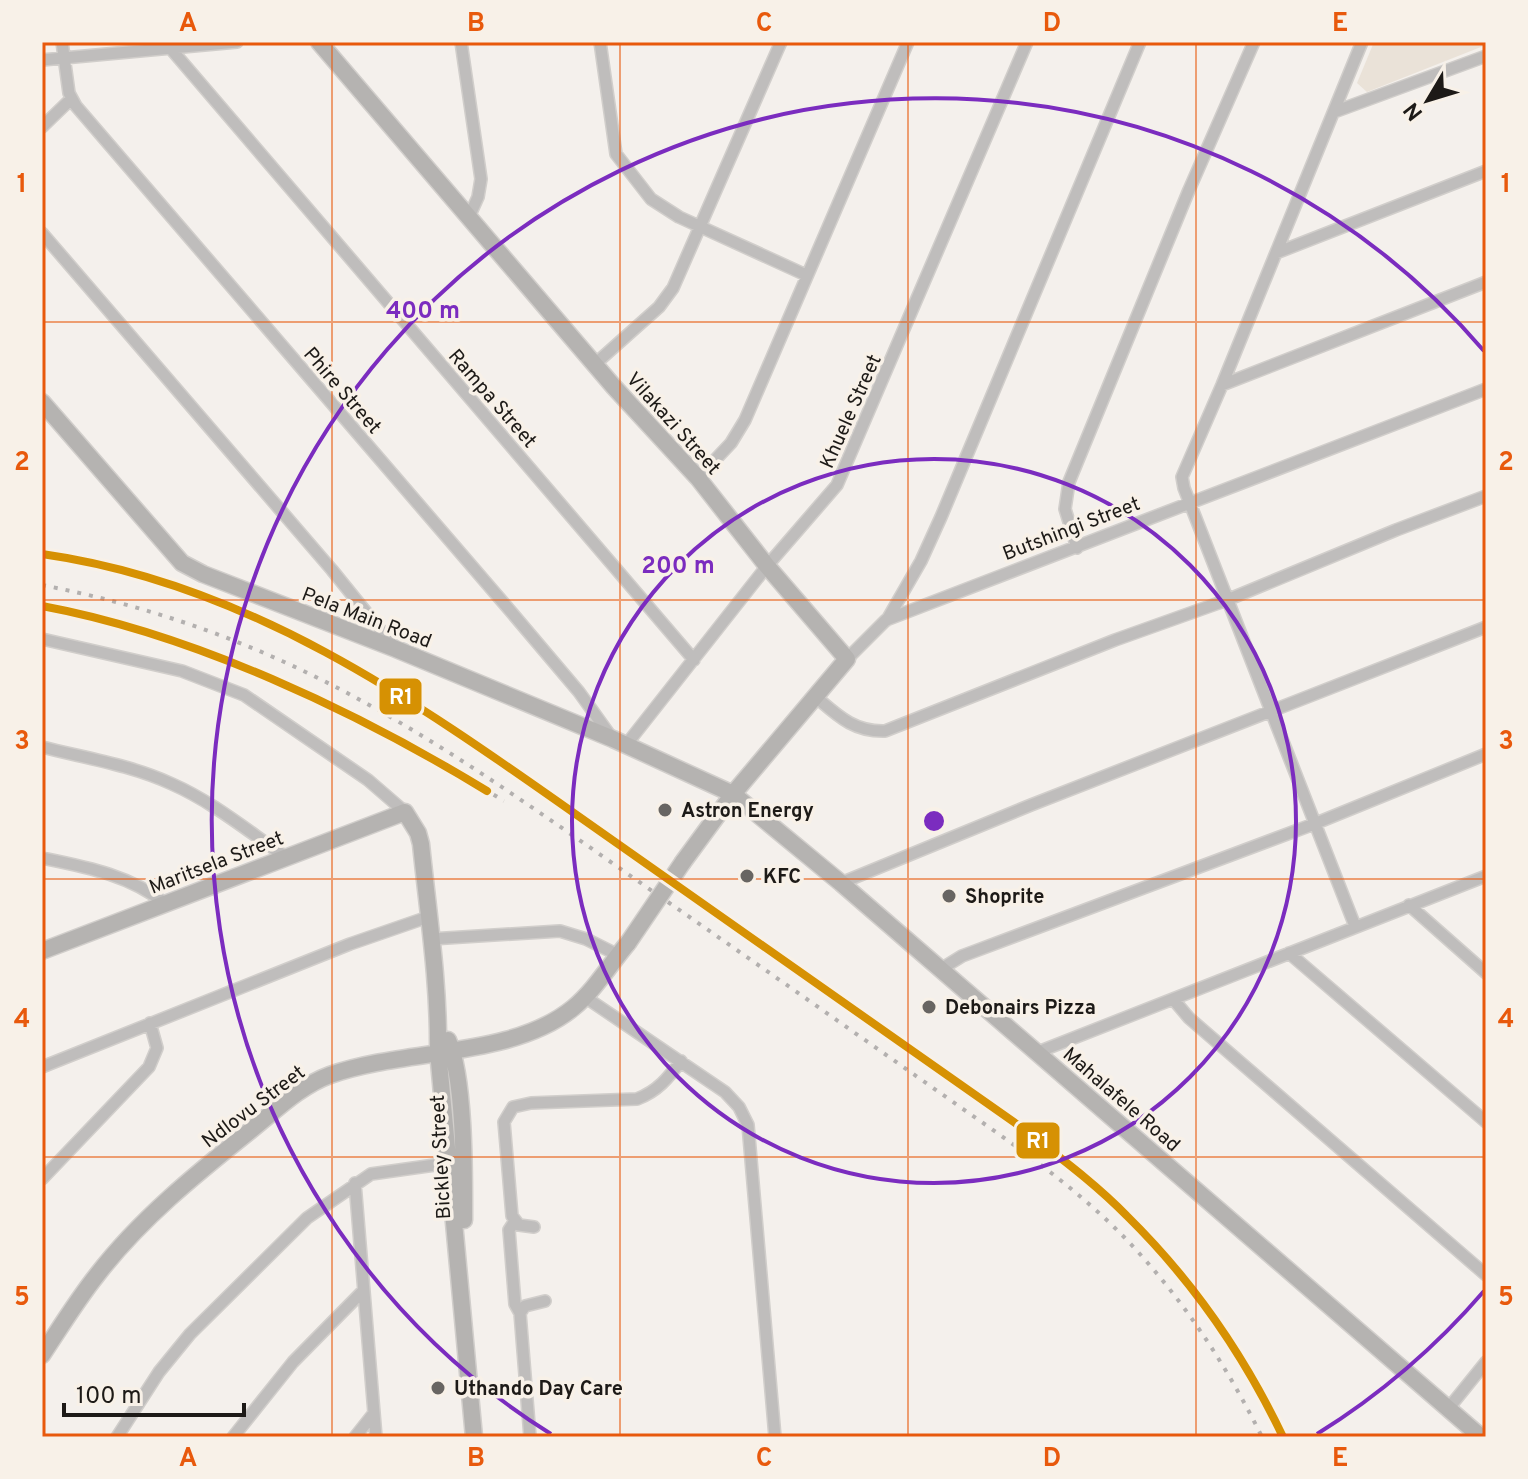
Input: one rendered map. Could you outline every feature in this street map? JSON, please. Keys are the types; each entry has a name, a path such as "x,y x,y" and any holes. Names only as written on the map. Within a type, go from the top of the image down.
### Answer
{"street":[{"path":"42,127 71,99 62,42"},
{"path":"42,60 237,42"},
{"name":"Vilakazi Street","path":"319,42 595,364 698,478 767,566 847,659"},
{"path":"461,42 481,179 478,197 469,217"},
{"path":"600,42 616,154 651,199 664,209 806,275"},
{"path":"595,364 666,299 781,42"},
{"path":"698,478 731,443 745,420 908,42"},
{"name":"Khuele Street","path":"620,742 694,660 767,566 837,485 1027,42"},
{"path":"886,620 921,561 941,517 1140,42"},
{"path":"1077,548 1065,509 1064,497 1069,482 1189,190 1254,42"},
{"path":"1355,926 1182,477 1362,42"},
{"name":"Rampa Street","path":"171,49 694,660"},
{"path":"1334,112 1486,56"},
{"name":"Phire Street","path":"71,99 620,742"},
{"path":"1276,253 1486,171"},
{"path":"42,233 332,570 396,649"},
{"path":"1222,385 1486,282"},
{"name":"Butshingi Street","path":"683,862 733,794 847,659 886,620 1486,389"},
{"name":"Pela Main Road","path":"42,402 182,563 620,742 733,794"},
{"path":"816,697 852,726 861,730 885,731 1115,640 1227,600 1486,496"},
{"path":"841,883 1031,805 1486,627"},
{"path":"42,639 182,671 244,695 368,780 405,812"},
{"path":"42,747 139,771 171,783 197,796 286,857"},
{"path":"941,969 962,956 1314,824 1486,754"},
{"name":"Mahalafele Road","path":"733,794 1038,1052 1481,1437"},
{"name":"Maritsela Street","path":"42,951 405,812"},
{"name":"Bickley Street","path":"405,812 421,844 438,1018 462,1158 463,1297"},
{"path":"42,858 134,882 166,904"},
{"name":"Ndlovu Street","path":"42,1355 96,1276 141,1226 177,1192 300,1091 328,1076 370,1064 533,1032 571,1010 623,949 683,862"},
{"path":"1038,1052 1486,876"},
{"path":"1409,905 1486,973"},
{"path":"42,1067 350,944 428,917"},
{"path":"431,939 560,931 623,949"},
{"path":"1289,953 1486,1122"},
{"path":"585,997 725,1092 739,1107 748,1125 775,1437"},
{"path":"1173,999 1189,1018 1486,1275"},
{"path":"42,1179 149,1067 157,1048 150,1023"},
{"name":"Bickley Street","path":"445,1050 449,1163 474,1437"},
{"path":"534,1227 527,1228 515,1221 511,1212 504,1122 513,1107 531,1103 637,1099 652,1093 681,1061"},
{"path":"117,1437 159,1372 190,1334 285,1237 371,1174 449,1163"},
{"path":"355,1183 376,1437"},
{"path":"515,1221 509,1230 515,1304 520,1313 530,1437"},
{"path":"233,1437 293,1362 363,1291"},
{"path":"520,1313 525,1306 545,1301"},
{"path":"1448,1409 1486,1362"},
{"path":"355,1437 374,1413"}],"shaded area":[{"path":"1374,42 1486,42 1486,45 1367,92 1357,83"}],"railway":[{"path":"42,554 125,571 204,596 279,629 352,667 492,756 1018,1125 1101,1192 1173,1266 1234,1348 1283,1437"},
{"path":"42,585 134,607 194,626 253,648 322,680 439,746 588,846 1005,1139 1086,1202 1124,1237 1183,1307 1218,1357 1262,1437"},
{"path":"42,606 102,619 222,658 339,710 504,801"}],"transit line":[{"name":"R1","path":"42,554 125,571 204,596 279,629 352,667 492,756 1018,1125 1101,1192 1173,1266 1234,1348 1283,1437"},
{"name":"R1","path":"42,606 157,635 272,679 383,732 487,791"}],"place":[{"name":"Astron Energy","path":"665,810"},
{"name":"KFC","path":"747,876"},
{"name":"Shoprite","path":"949,896"},
{"name":"Debonairs Pizza","path":"929,1007"},
{"name":"Uthando Day Care","path":"438,1388"}]}
